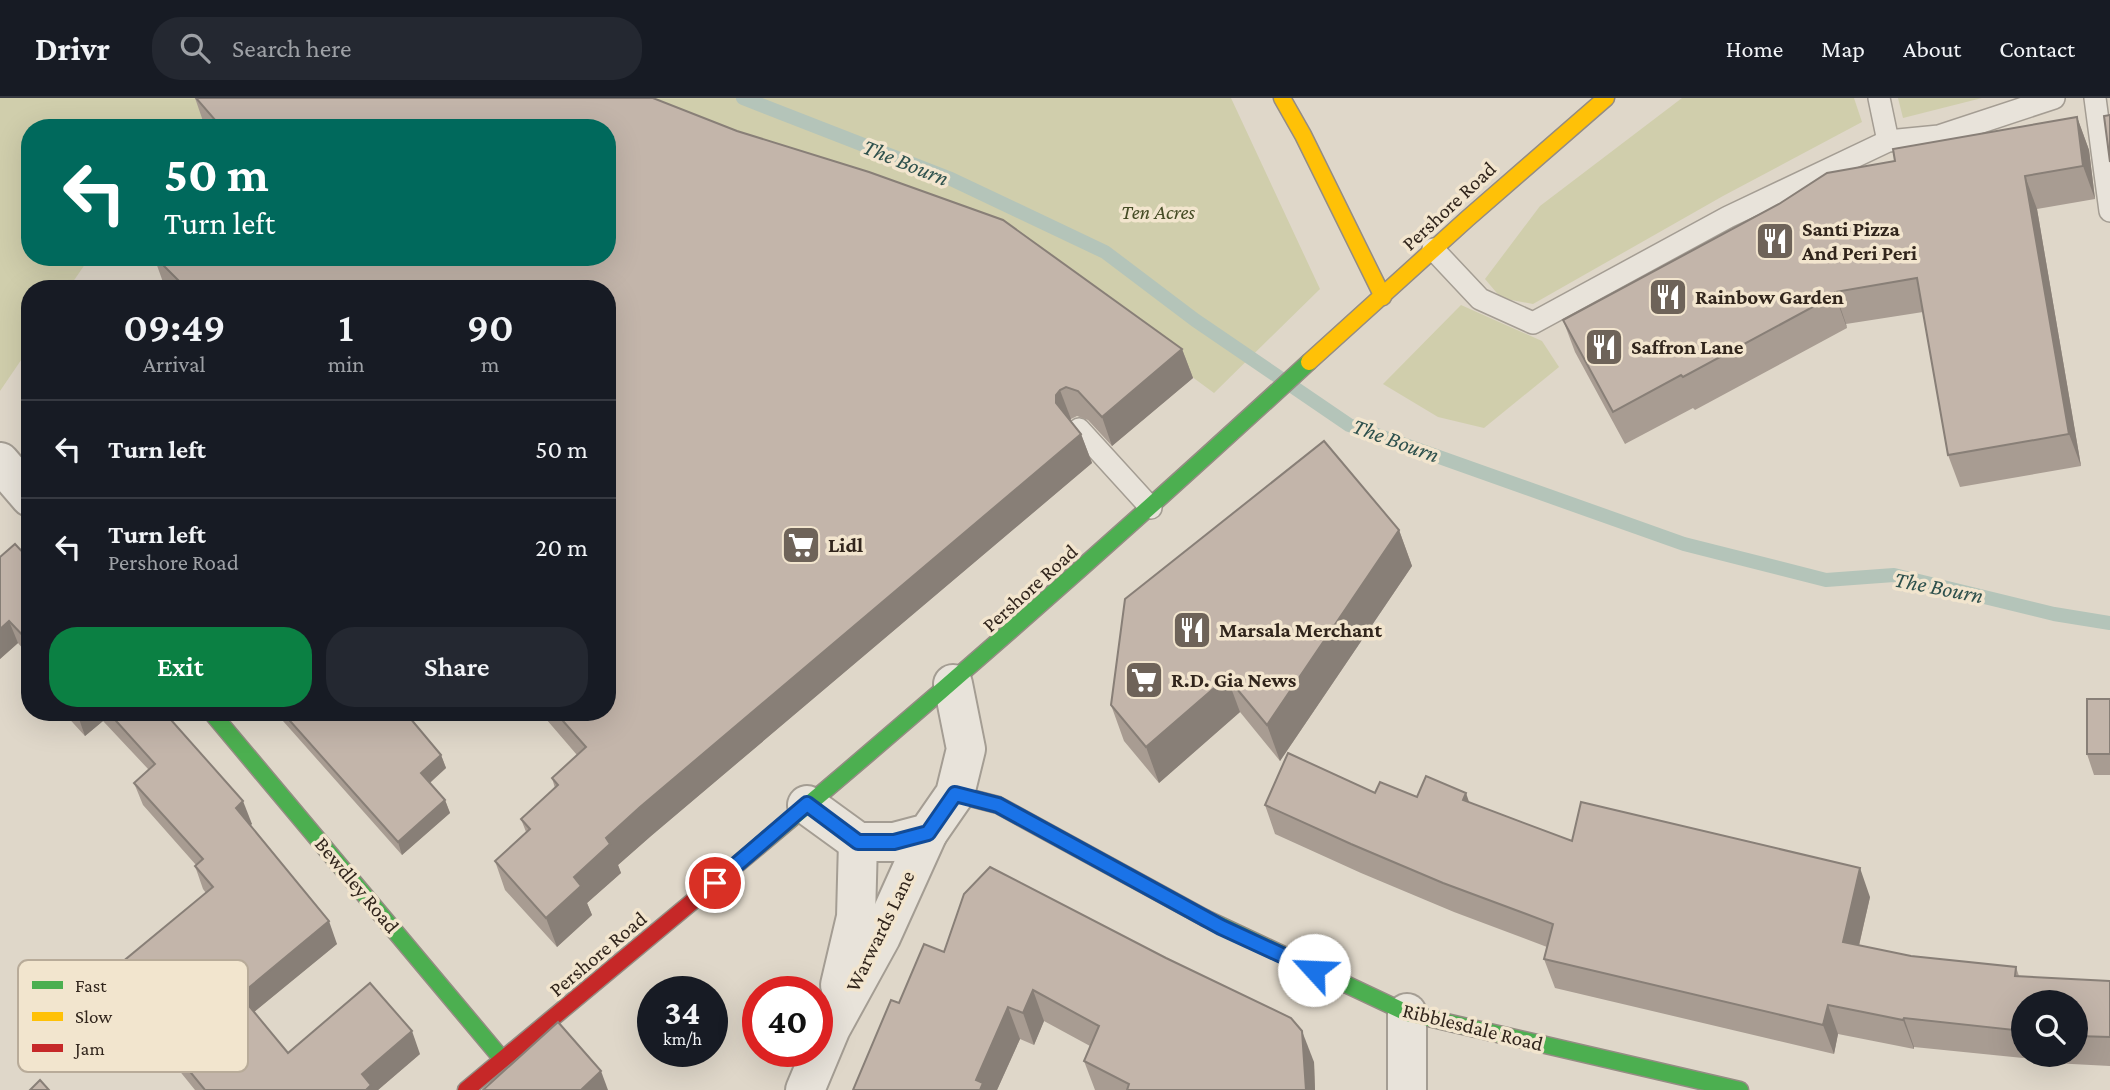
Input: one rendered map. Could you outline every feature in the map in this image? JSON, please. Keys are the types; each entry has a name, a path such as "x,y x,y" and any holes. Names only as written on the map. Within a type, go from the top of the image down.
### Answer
{"main road":[{"path":"1282,98 1383,297"},
{"name":"Pershore Road","path":"466,1090 953,684 1383,297 1516,173 1606,98"},
{"name":"Bewdley Road","path":"219,721 502,1059"},
{"name":"Ribblesdale Road","path":"955,794 998,805 1221,927 1408,1013 1740,1090"}],"street":[{"path":"0,462 21,486"},
{"path":"953,684 966,749 998,805"},
{"path":"955,794 966,749"},
{"name":"Warwards Lane","path":"833,1024 881,937 928,833 955,794"},
{"path":"807,804 858,842 894,842 928,833"},
{"name":"Warwards Lane","path":"833,1019 856,917 858,842"},
{"path":"1407,1090 1408,1013"},
{"name":"Warwards Lane","path":"804,1090 814,1067"}],"lane":[{"path":"1879,98 1888,141"},
{"path":"1433,248 1480,299 1534,323 1728,217 1888,141 1939,135 2054,98"},
{"path":"2095,98 2109,217"},
{"path":"1080,429 1150,508"}],"green space":[{"path":"0,98 236,98 211,119 21,119 21,266 84,266 74,280 21,280 21,360 0,391"},
{"name":"Ten Acres","path":"589,98 1231,98 1320,289 1214,393 1123,326"},
{"path":"1682,98 1854,98 1862,122 1723,196 1533,304 1501,298 1485,279 1540,206"},
{"path":"1898,98 1982,98 1903,118"},
{"path":"1461,305 1542,341 1559,367 1484,428 1438,417 1383,384"}],"building":[{"name":"Lidl","path":"196,98 653,98 737,131 869,172 1003,220 1182,349 1102,417 1078,391 1066,387 1060,390 1056,395 1056,403 1081,434 640,807 606,838 610,844 574,877 581,886 546,918 495,861 530,829 521,819 558,785 552,778 586,747 563,721 616,721 616,280 178,280 164,266 616,266 616,119 214,119"},
{"path":"2110,115 2110,162 2104,116"},
{"path":"2077,117 2083,166 2025,176 2069,434 1948,455 1917,278 1835,292 1835,295 1613,412 1563,320 1779,204 1827,173 1895,161 1893,149"},
{"path":"1324,441 1399,530 1267,725 1227,677 1146,747 1111,705 1125,599"},
{"path":"15,544 21,550 21,634 9,621 0,629 0,557"},
{"path":"2087,699 2110,699 2110,754 2087,754"},
{"path":"116,721 172,721 243,801 236,808 329,921 248,988 248,960 125,960 213,887 195,866 203,859 134,783 155,764"},
{"path":"290,721 413,721 441,755 421,773 445,800 398,842"},
{"path":"1288,753 1375,793 1380,782 1417,797 1426,776 1466,793 1463,800 1572,841 1581,802 1860,868 1843,942 1911,956 2016,967 2015,976 2110,981 2110,1037 2088,1036 2088,990 2011,990 2011,1030 1903,1020 1828,1005 1823,1025 1544,959 1553,924 1443,883 1265,805"},
{"path":"990,867 1166,958 1291,1018 1302,1031 1306,1090 1127,1090 1129,1084 1084,1061 1099,1026 1033,990 1023,1013 1008,1007 976,1080 983,1083 980,1090 853,1090 891,1000 899,1003 924,944 944,952 964,894"},
{"path":"370,983 412,1031 362,1074 371,1085 366,1090 205,1090 190,1072 248,1072 248,1005 288,1053"},
{"path":"558,1022 601,1071 581,1090 483,1090"},
{"path":"40,1080 49,1090 30,1090"}],"waterway":[{"name":"The Bourn","path":"743,98 951,179 1105,252 1195,320 1349,425 1684,544 1826,580 1894,575 2054,614 2110,623"}],"traffic: fast":[{"path":"728,872 1021,621 1309,362"},
{"path":"219,721 502,1059"},
{"path":"1205,918 1407,1013 1740,1090"}],"traffic: slow":[{"path":"1282,98 1383,297"},
{"path":"1309,362 1606,98"},
{"path":"955,794 998,805 1205,918"}],"traffic: jam":[{"path":"466,1090 728,872"}],"place":[{"name":"Santi Pizza And Peri Peri","path":"1775,241"},
{"name":"Rainbow Garden","path":"1668,297"},
{"name":"Saffron Lane","path":"1604,347"},
{"name":"Lidl","path":"801,545"},
{"name":"Marsala Merchant","path":"1192,630"},
{"name":"R.D. Gia News","path":"1144,680"}],"route":[{"path":"715,883 807,804 858,842 894,842 928,833 955,794 998,805 1221,927 1314,970"}]}
